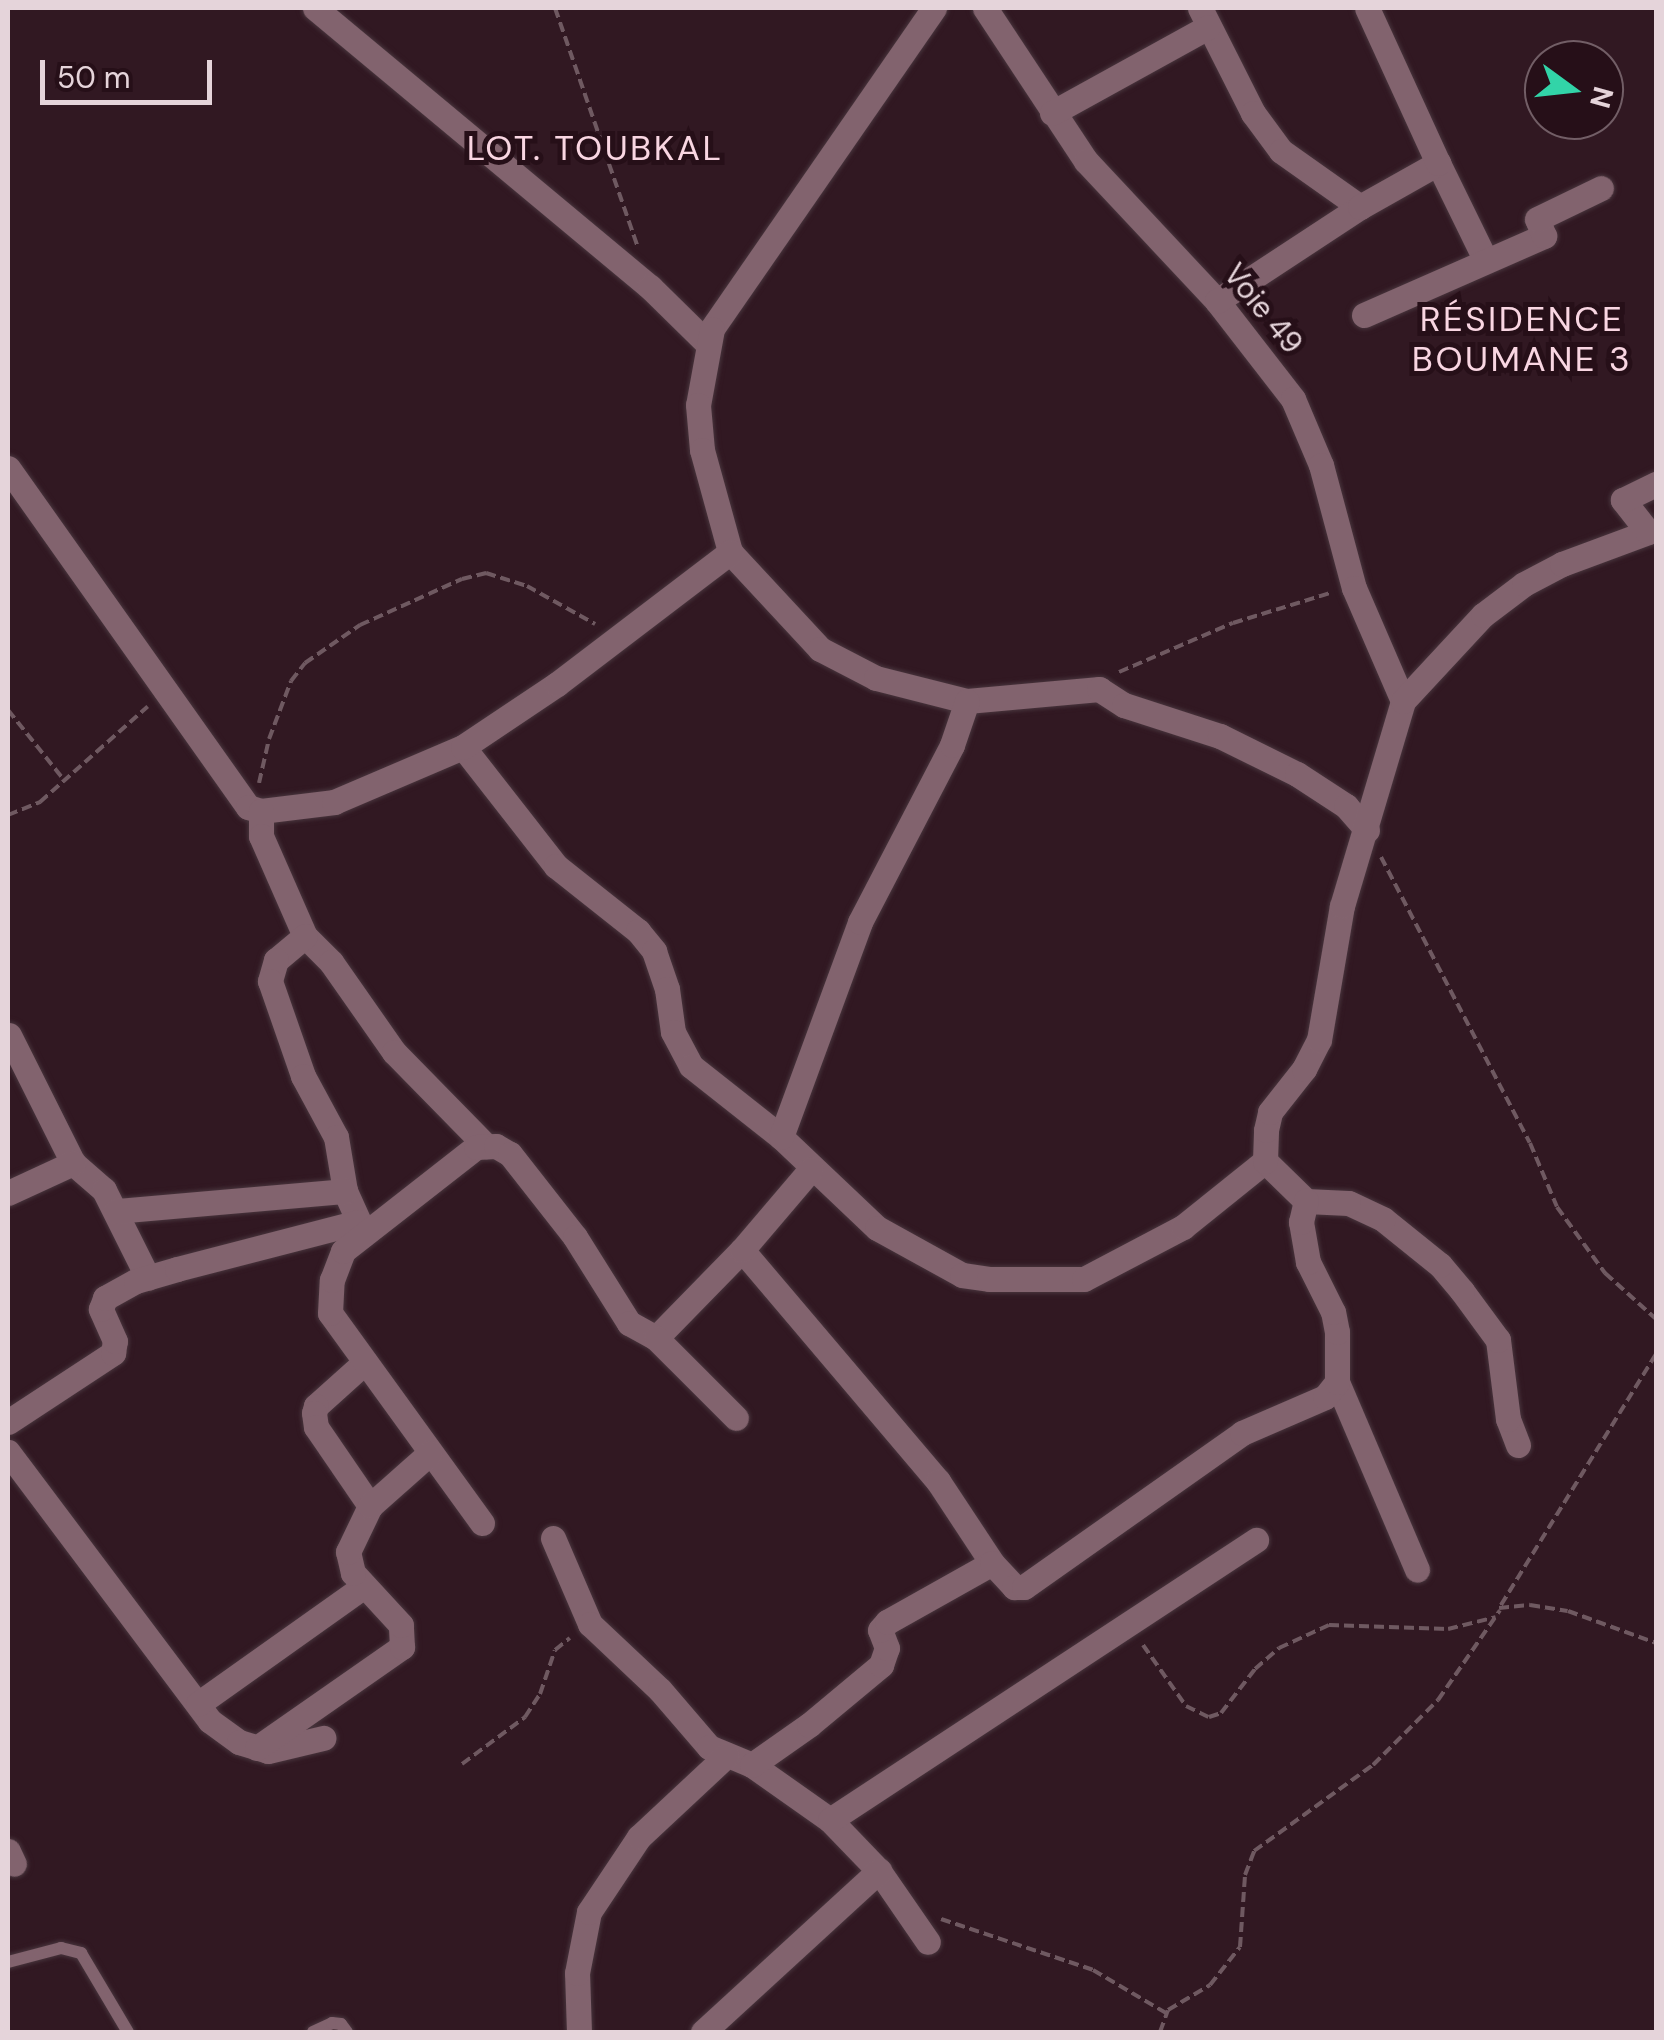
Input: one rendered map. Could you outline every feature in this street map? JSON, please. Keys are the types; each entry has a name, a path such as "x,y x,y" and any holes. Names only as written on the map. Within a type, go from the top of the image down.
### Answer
{"street":[{"path":"315,8 650,288 708,344"},
{"path":"934,8 793,216 721,312 708,344 698,405 702,450 730,552 806,637 838,661 918,692 967,701 1099,689 1124,705 1220,736 1297,774 1346,806 1367,830"},
{"name":"Voie 49","path":"984,8 1086,162 1217,301 1272,370 1307,424 1354,588 1403,701"},
{"path":"1367,8 1486,261"},
{"path":"1052,113 1204,17 1253,113 1282,151 1360,207"},
{"path":"1217,301 1360,207 1438,163"},
{"path":"1364,315 1544,236 1536,220 1601,188"},
{"path":"8,468 244,803 258,810 334,802 463,747 615,640 730,552"},
{"path":"463,747 556,866 585,894 638,931 654,951 667,990 673,1032 692,1066 781,1137 877,1228 962,1275 989,1279 1084,1279 1183,1227 1265,1160 1270,1112 1304,1069 1319,1040 1342,906 1403,701 1482,615 1524,584 1562,564 1648,532 1623,500 1656,484"},
{"path":"781,1137 860,922 952,745 967,701"},
{"path":"258,810 262,836 305,936 331,962 394,1052 486,1146"},
{"path":"305,936 276,960 270,982 303,1076 336,1137 345,1191 361,1228"},
{"path":"9,1035 74,1163 104,1190 148,1278"},
{"path":"482,1523 330,1313 332,1280 343,1251 361,1228 476,1146 510,1154 576,1238 629,1322 656,1338 736,1418"},
{"path":"1265,1160 1306,1201 1348,1203 1383,1218 1440,1265 1498,1340 1508,1418 1518,1446"},
{"path":"8,1193 74,1163"},
{"path":"656,1338 742,1250 811,1169"},
{"path":"116,1211 345,1191"},
{"path":"1306,1201 1304,1242 1308,1262 1333,1312 1337,1382 1417,1570"},
{"path":"8,1422 110,1357 115,1340 101,1309 103,1301 148,1278 361,1228"},
{"path":"742,1250 938,1481 992,1563 1014,1588 1024,1587 1242,1433 1315,1404 1337,1382"},
{"path":"365,1362 316,1406 314,1413 316,1427 370,1506"},
{"path":"8,1452 223,1732 268,1751 324,1738"},
{"path":"257,1748 399,1652 404,1640 401,1626 364,1586 347,1558 370,1506 430,1453"},
{"path":"553,1538 590,1624 660,1690 709,1747 752,1765 830,1820 879,1871 928,1942"},
{"path":"830,1820 1256,1540"},
{"path":"752,1765 809,1725 881,1664 887,1648 880,1630 887,1622 992,1563"},
{"path":"198,1704 364,1586"},
{"path":"579,2032 578,1973 589,1912 640,1837 727,1755"},
{"path":"703,2032 879,1871"}],"lane":[{"path":"8,1962 61,1948 82,1953 128,2032"},
{"path":"312,2032 337,2023 347,2032"}],"path":[{"path":"556,8 650,288"},
{"path":"258,810 263,759 291,681 306,663 360,625 462,579 486,573 507,577 576,610 615,640"},
{"path":"1099,689 1118,672 1233,623 1307,598 1354,588"},
{"path":"8,814 40,802 166,688"},
{"path":"8,710 65,780"},
{"path":"1367,830 1530,1143 1558,1208 1606,1273 1656,1319"},
{"path":"1160,2032 1166,2013 1210,1985 1240,1947 1246,1875 1254,1851 1373,1766 1438,1700 1496,1617 1656,1356"},
{"path":"1500,1610 1530,1605 1568,1611 1656,1643"},
{"path":"1128,1624 1186,1706 1209,1717 1222,1713 1255,1669 1278,1648 1329,1625 1448,1629 1496,1617"},
{"path":"462,1764 525,1716 540,1694 555,1650 590,1624"},
{"path":"904,1908 1093,1970 1166,2013"}],"district":[{"name":"LOT. TOUBKAL","path":"595,148"},
{"name":"RÉSIDENCE BOUMANE 3","path":"1522,339"}]}
